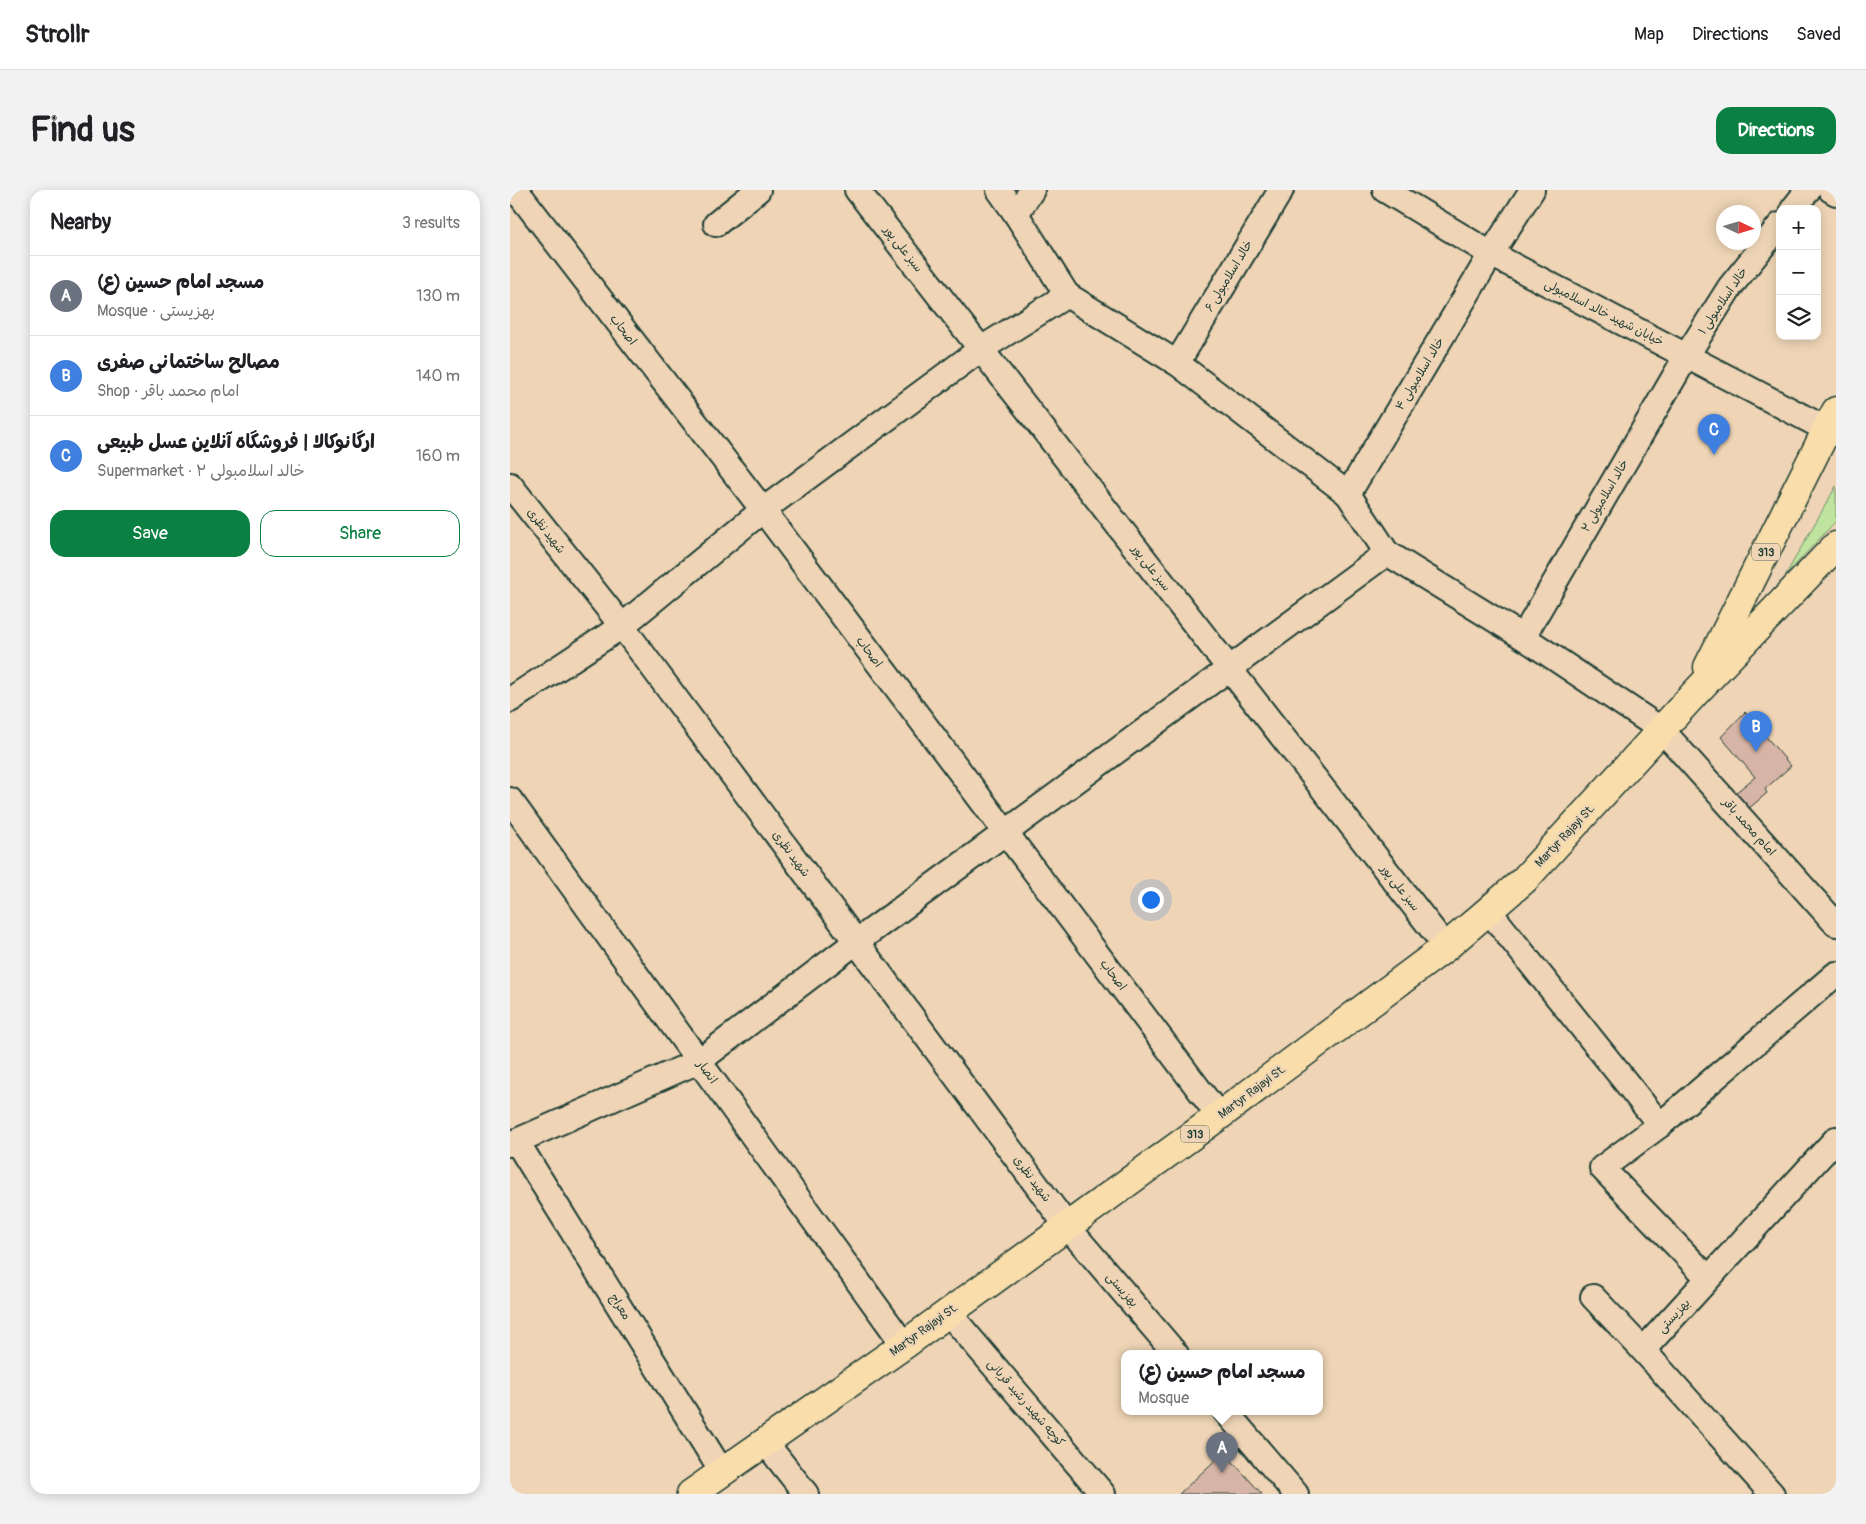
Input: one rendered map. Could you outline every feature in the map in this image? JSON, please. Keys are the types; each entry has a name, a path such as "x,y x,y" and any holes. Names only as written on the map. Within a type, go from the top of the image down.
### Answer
{"main road":[{"name":"Martyr Rajayi St.","path":"1696,692 1832,420"},
{"name":"Martyr Rajayi St.","path":"691,1494 904,1344 1219,1116 1446,947 1524,880 1696,692 1836,546"}],"street":[{"name":"اصحاب","path":"516,190 763,510 1219,1116"},
{"path":"716,224 758,190"},
{"name":"سبز علی پور","path":"857,190 1446,947"},
{"path":"514,1143 699,1061 856,942 1387,553 1348,494 1177,363 1067,295 999,190"},
{"path":"1016,214 1032,190"},
{"name":"خالد اسلامبولی ۶","path":"1177,363 1281,190"},
{"name":"خیابان شهید خالد اسلامبولی","path":"1385,190 1491,254 1687,355 1832,420"},
{"name":"خالد اسلامبولی ۴","path":"1348,494 1491,254 1532,190"},
{"path":"1796,205 1808,190"},
{"path":"1831,190 1836,193"},
{"name":"خالد اسلامبولی ۱","path":"1687,355 1730,287 1776,230"},
{"path":"510,700 622,626 763,510 981,349 1067,295"},
{"name":"خالد اسلامبولی ۲","path":"1523,637 1687,355"},
{"name":"شهید نظری","path":"510,485 622,626 1067,1226"},
{"name":"امام محمد باقر","path":"1387,553 1523,637 1662,730 1836,924"},
{"name":"انصار","path":"510,800 904,1344"},
{"path":"1488,911 1660,1124"},
{"path":"1708,1278 1602,1168 1660,1124 1836,974"},
{"name":"بهزیستی","path":"1642,1350 1836,1139"},
{"name":"معراج","path":"514,1143 722,1472"},
{"name":"بهزیستی","path":"1067,1226 1173,1350"},
{"path":"1593,1297 1772,1494"},
{"name":"کوچه شهید رشید قربانی","path":"948,1312 1103,1494"},
{"path":"1229,1415 1296,1494"},
{"path":"765,1442 806,1494"}],"green space":[{"path":"1836,486 1836,521 1785,576 1835,488"}],"building":[{"path":"1745,712 1791,766 1765,789 1767,793 1747,810 1734,794 1755,777 1721,737"},
{"path":"1224,1452 1262,1494 1179,1494"}],"place":[{"name":"ارگانوکالا | فروشگاه آنلاین عسل طبیعی","path":"1714,455"},
{"name":"مصالح ساختمانی صفری","path":"1756,752"},
{"name":"مسجد امام حسین (ع)","path":"1222,1473"}]}
